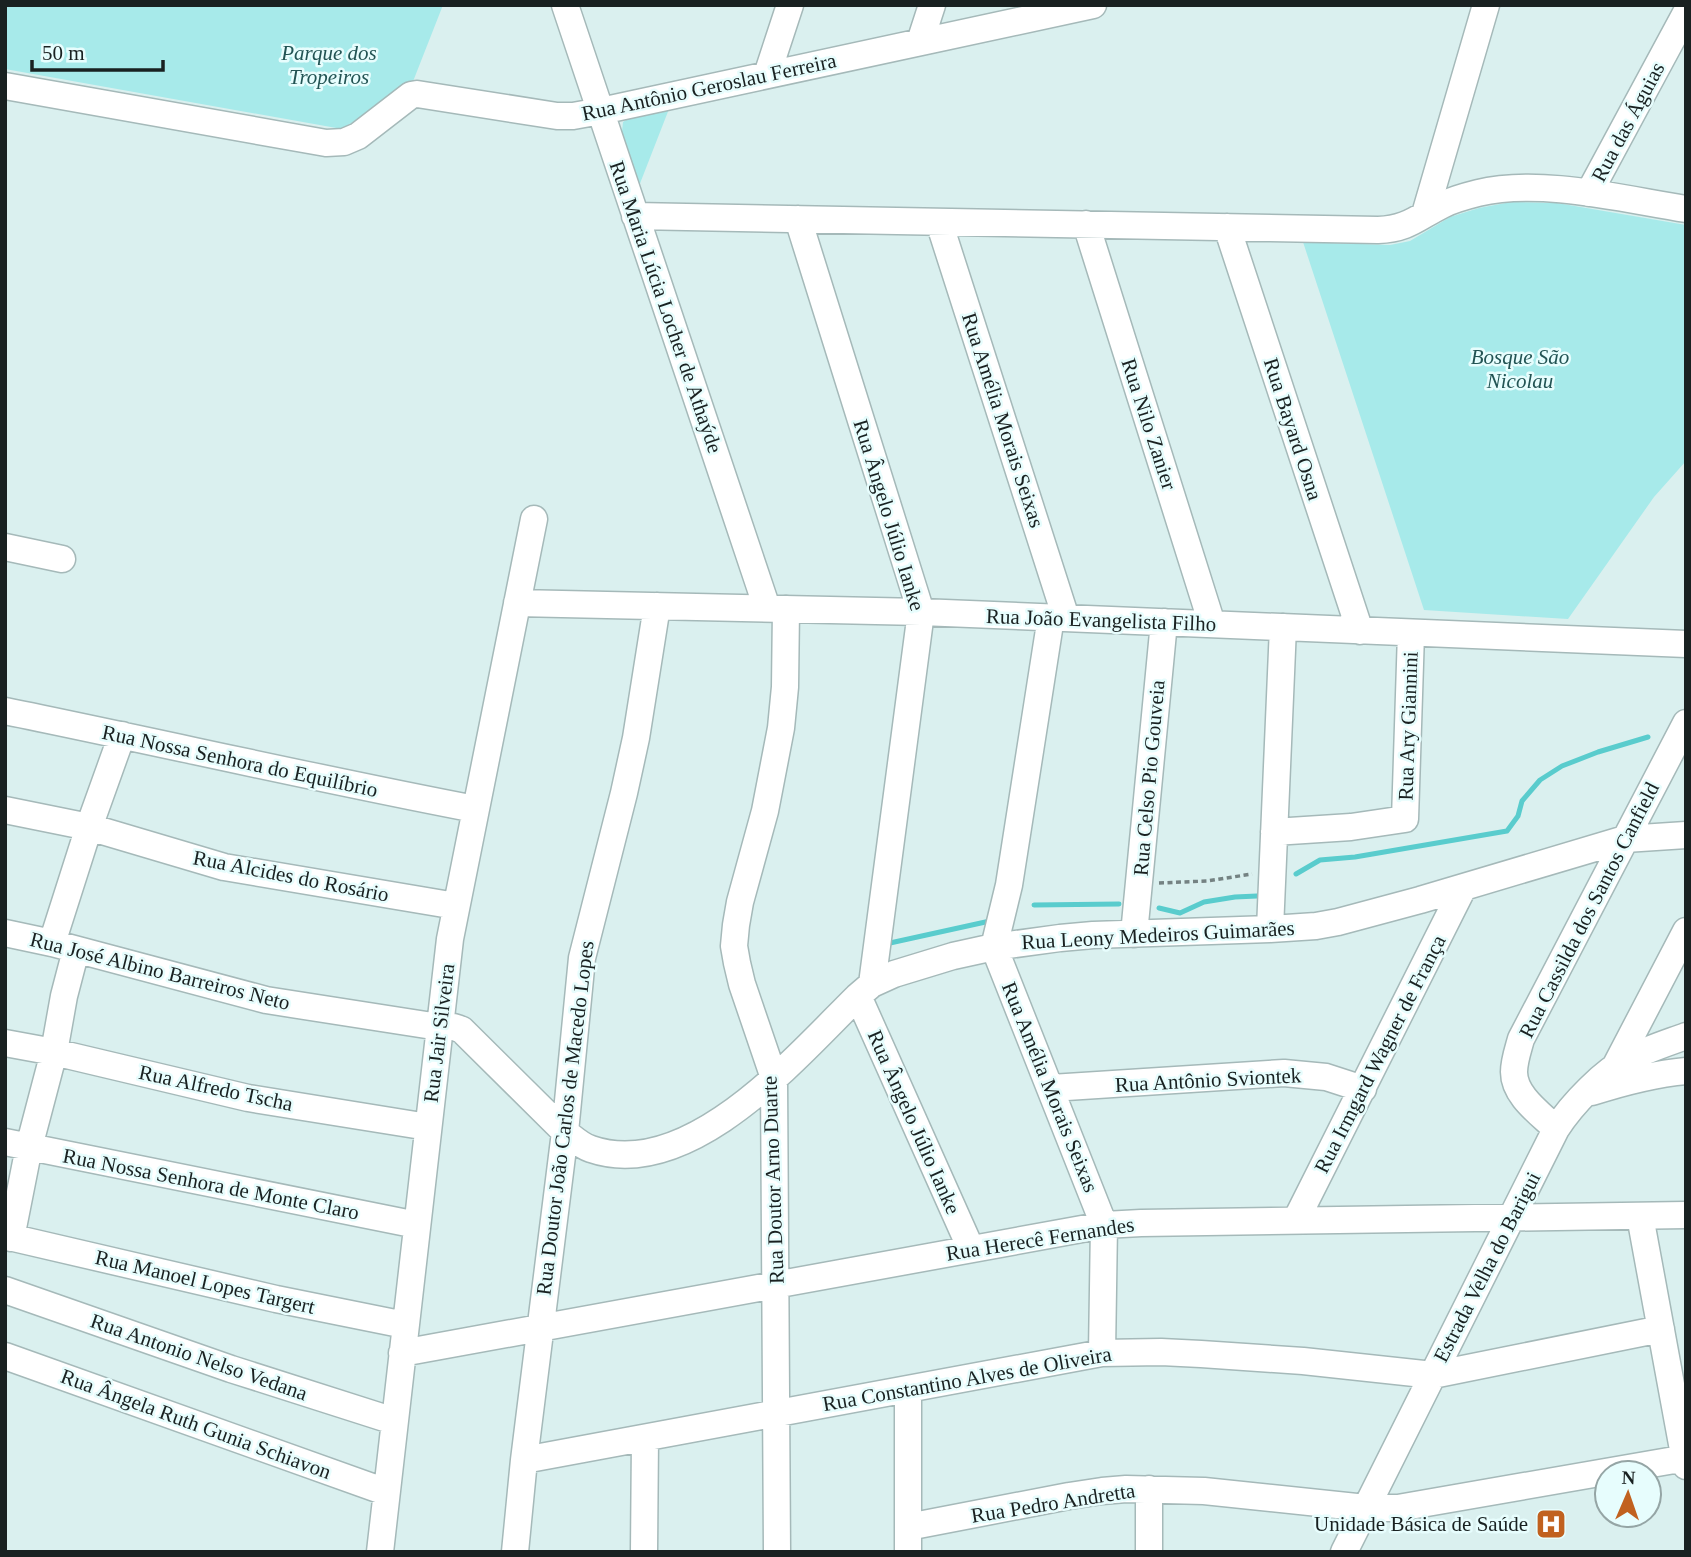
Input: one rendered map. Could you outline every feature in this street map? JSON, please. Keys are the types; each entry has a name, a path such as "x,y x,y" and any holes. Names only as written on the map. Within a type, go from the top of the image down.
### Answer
{"street":[{"name":"Rua Maria Lúcia Locher de Athaýde","path":"565,5 635,216 776,609"},
{"path":"767,75 790,5"},
{"path":"920,43 932,5"},
{"path":"1425,214 1486,5"},
{"name":"Rua Antônio Geroslau Ferreira","path":"5,86 326,143 344,142 358,136 406,97 417,94 557,116 573,116 1083,6"},
{"name":"Rua das Águias","path":"1590,193 1686,13"},
{"path":"635,216 1389,229 1399,228 1460,198 1503,188 1532,187 1590,193 1686,209"},
{"name":"Rua Ângelo Júlio Ianke","path":"798,219 921,612 865,990 971,1249"},
{"name":"Rua Amélia Morais Seixas","path":"939,222 1059,618 1009,886 994,947 1104,1225 1102,1353"},
{"name":"Rua Nilo Zanier","path":"1086,224 1212,624"},
{"name":"Rua Bayard Osna","path":"1227,227 1360,631"},
{"name":"Rua Jair Silveira","path":"380,1552 446,970 456,906 534,519"},
{"path":"5,548 62,559"},
{"name":"Rua João Evangelista Filho","path":"517,603 921,612 1686,644"},
{"name":"Rua Doutor João Carlos de Macedo Lopes","path":"515,1552 565,1132 582,958 636,738 657,606"},
{"name":"Rua Doutor Arno Duarte","path":"776,609 785,687 781,728 765,811 740,902 734,946 742,984 774,1078 777,1552"},
{"name":"Rua Celso Pio Gouveia","path":"1134,934 1164,622"},
{"path":"1270,929 1283,627"},
{"name":"Rua Ary Giannini","path":"1274,832 1351,827 1405,819 1411,633"},
{"name":"Rua Nossa Senhora do Equilíbrio","path":"5,711 475,809"},
{"name":"Rua Cassilda dos Santos Canfield","path":"1556,1129 1524,1098 1517,1087 1514,1075 1515,1059 1530,1021 1685,728"},
{"path":"8,1237 17,1145 54,1052 64,996 64,946 89,827 122,735"},
{"name":"Rua Alcides do Rosário","path":"5,810 89,827 223,867 456,906"},
{"name":"Rua Leony Medeiros Guimarães","path":"439,1027 450,1025 462,1030 577,1142 590,1149 613,1154 637,1153 680,1143 718,1122 774,1078 865,990 894,974 924,964 994,947 1060,938 1291,928 1338,922 1625,839 1686,835"},
{"name":"Rua Irmgard Wagner de França","path":"1296,1220 1463,888"},
{"path":"1615,1067 1686,931"},
{"name":"Rua José Albino Barreiros Neto","path":"5,933 266,1000 439,1027"},
{"name":"Estrada Velha do Barigui","path":"1344,1552 1565,1115 1615,1067 1629,1058 1686,1036"},
{"name":"Rua Alfredo Tscha","path":"5,1043 248,1098 428,1127"},
{"path":"1584,1095 1653,1075 1686,1071"},
{"name":"Rua Antônio Sviontek","path":"1051,1088 1284,1073 1326,1077 1363,1089"},
{"name":"Rua Nossa Senhora de Monte Claro","path":"17,1145 416,1225"},
{"name":"Rua Herecê Fernandes","path":"402,1353 1104,1225 1686,1215"},
{"path":"1640,1216 1685,1460"},
{"name":"Rua Manoel Lopes Targert","path":"8,1237 405,1325"},
{"name":"Rua Antonio Nelso Vedana","path":"5,1290 231,1369 394,1421"},
{"name":"Rua Constantino Alves de Oliveira","path":"524,1460 1102,1353 1202,1353 1433,1375 1661,1329"},
{"name":"Rua Ângela Ruth Gunia Schiavon","path":"5,1356 386,1492"},
{"path":"908,1389 908,1539"},
{"path":"644,1552 645,1438"},
{"name":"Rua Pedro Andretta","path":"908,1539 1102,1491 1149,1489 1234,1493 1385,1508 1412,1506 1685,1460"},
{"path":"1149,1489 1149,1552"}],"path":[{"path":"1139,883 1207,881 1272,870"}],"green space":[{"name":"Parque dos Tropeiros","path":"5,5 443,5 412,84 342,129 5,69"},
{"path":"669,109 639,186 622,132 623,122 629,118"},
{"name":"Bosque São Nicolau","path":"1511,202 1557,203 1686,225 1686,461 1654,497 1568,619 1424,610 1303,242 1390,245 1410,241 1450,217"}],"waterway":[{"path":"1296,874 1320,860 1355,857 1507,831 1518,816 1522,801 1540,780 1562,766 1648,737"},
{"path":"1159,908 1180,913 1204,902 1257,896"},
{"path":"1034,905 1119,904"},
{"path":"890,943 990,921"}],"place":[{"name":"Unidade Básica de Saúde","path":"1551,1524"}]}
